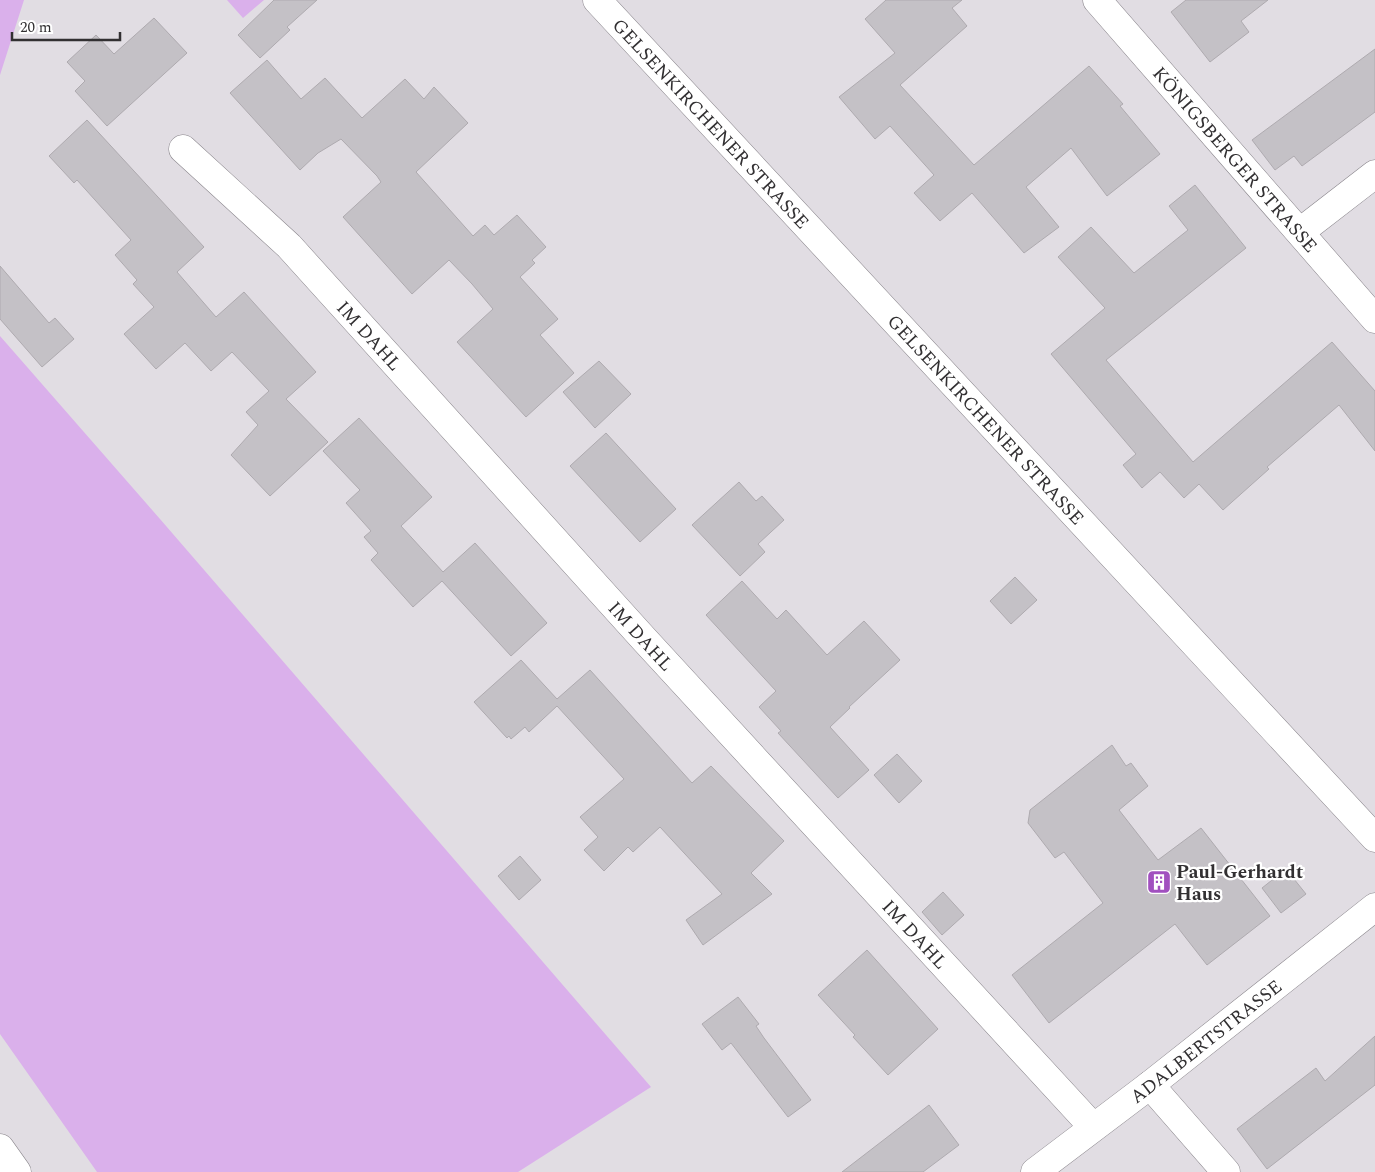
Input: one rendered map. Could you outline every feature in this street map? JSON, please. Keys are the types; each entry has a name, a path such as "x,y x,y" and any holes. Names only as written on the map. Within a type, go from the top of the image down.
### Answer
{"main road":[{"name":"GELSENKIRCHENER STRASSE","path":"597,0 1375,838"},
{"name":"KÖNIGSBERGER STRASSE","path":"1098,0 1375,319"},
{"name":"IM DAHL","path":"183,149 289,246 643,638 1093,1127"},
{"path":"1300,232 1375,174"},
{"name":"ADALBERTSTRASSE","path":"1035,1172 1150,1085 1375,907"},
{"path":"1150,1085 1226,1172"},
{"path":"0,1148 17,1172"}],"shaded area":[{"path":"0,0 24,0 0,75"},
{"path":"227,0 264,0 243,18"},
{"path":"0,336 651,1087 518,1172 97,1172 0,1034"}],"building":[{"path":"274,0 317,0 287,27 290,30 260,58 238,35"},
{"path":"886,0 962,0 952,8 967,26 900,85 974,165 1089,66 1123,104 1120,106 1160,154 1107,196 1071,148 1026,187 1059,227 1024,253 972,193 940,221 914,193 934,175 890,126 875,139 839,97 895,53 865,19"},
{"path":"1186,0 1268,0 1241,21 1249,32 1210,62 1171,12"},
{"path":"154,18 187,53 107,126 75,91 85,81 67,62 96,35 114,54"},
{"path":"1375,49 1375,112 1302,166 1294,156 1275,170 1252,140"},
{"path":"267,60 301,99 325,78 362,118 405,79 424,99 434,87 468,123 416,172 473,236 485,225 494,235 517,215 546,247 532,260 535,263 520,277 558,319 540,335 574,373 526,417 457,342 493,309 472,284 449,260 412,294 343,217 381,182 377,176 341,139 318,153 300,170 230,93"},
{"path":"87,120 204,247 177,272 216,317 244,292 316,372 286,399 328,442 270,496 231,455 258,425 246,412 269,391 232,352 211,371 185,343 156,369 124,334 154,307 133,284 137,280 115,255 131,240 77,180 74,183 49,156"},
{"path":"1195,185 1246,248 1106,360 1193,462 1332,342 1375,391 1375,451 1339,405 1267,467 1269,469 1223,510 1199,484 1184,498 1160,472 1142,488 1123,465 1136,454 1051,354 1105,308 1058,257 1091,227 1134,273 1188,230 1169,206"},
{"path":"0,266 49,323 55,318 74,339 42,367 0,319"},
{"path":"599,361 631,394 595,428 563,392"},
{"path":"359,418 432,497 401,526 443,572 475,543 547,623 511,656 442,581 413,607 371,560 378,553 364,537 371,531 346,503 360,490 323,451"},
{"path":"606,433 676,509 640,542 570,466"},
{"path":"739,482 756,501 762,496 784,520 758,544 765,552 740,576 692,525"},
{"path":"1015,577 1037,600 1011,624 990,601"},
{"path":"742,581 777,619 786,610 827,655 864,621 900,660 830,727 869,770 838,798 778,733 781,731 759,707 776,691 706,615"},
{"path":"521,660 557,699 590,670 692,783 711,766 784,841 751,873 772,894 703,945 686,920 722,894 660,827 633,852 628,847 604,871 584,850 598,837 580,817 624,779 557,706 529,732 525,727 511,739 509,736 507,738 474,702"},
{"name":"Paul-Gerhardt Haus","path":"1112,745 1126,766 1131,763 1148,786 1119,810 1158,860 1201,828 1270,916 1207,965 1175,924 1049,1023 1012,975 1103,903 1064,852 1055,858 1028,823 1030,810"},
{"path":"897,754 922,781 899,803 874,775"},
{"path":"520,856 541,880 519,900 498,876"},
{"path":"1286,869 1306,894 1281,913 1262,888"},
{"path":"943,892 964,915 942,935 922,912"},
{"path":"867,950 938,1029 888,1075 853,1037 855,1035 818,995"},
{"path":"738,997 759,1024 756,1026 764,1038 811,1100 788,1117 731,1043 722,1050 702,1024"},
{"path":"1375,1036 1375,1085 1267,1169 1237,1129 1316,1068 1325,1081"},
{"path":"929,1105 959,1145 923,1172 842,1172"}],"place":[{"name":"Paul-Gerhardt Haus","path":"1159,882"}]}
